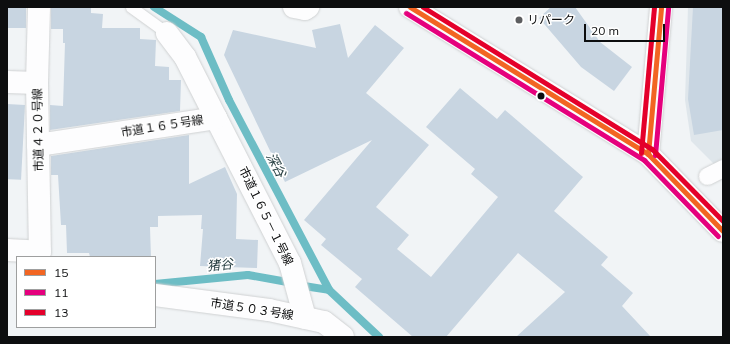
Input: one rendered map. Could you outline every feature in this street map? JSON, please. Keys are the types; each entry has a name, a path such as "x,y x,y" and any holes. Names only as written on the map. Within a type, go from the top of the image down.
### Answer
{"street":[{"name":"市道４２０号線","path":"39,7 37,83 38,145 44,255"},
{"path":"294,7 305,9 308,7"},
{"path":"410,7 648,154 723,231"},
{"path":"648,154 661,7"},
{"name":"市道１６５号線","path":"38,145 216,118 185,57 167,33"},
{"path":"7,82 37,83"},
{"name":"市道１６５－１号線","path":"216,118 290,263 305,318"},
{"path":"707,176 723,168"},
{"path":"7,250 44,255"},
{"name":"市道５０３号線","path":"156,295 269,310 324,322 343,337"}],"lane":[{"name":"市道１６５号線","path":"132,7 167,33"}],"shaded area":[{"path":"688,7 723,7 723,159 715,165 691,141 685,100"}],"building":[{"path":"7,7 26,7 26,28 7,28"},
{"path":"51,7 91,7 91,13 103,14 102,28 140,28 140,39 156,40 155,66 169,67 169,80 181,80 180,111 50,130 50,105 63,106 65,43 63,43 63,29 51,29"},
{"path":"551,7 575,7 600,42 632,67 614,91 581,67 539,18"},
{"path":"693,7 723,7 723,130 694,135 688,99"},
{"path":"340,24 348,58 375,25 404,48 366,93 429,145 376,207 409,235 397,249 431,277 498,197 471,174 475,169 426,127 460,88 497,119 505,110 583,177 554,211 608,257 601,265 633,293 622,306 651,337 516,337 565,292 518,253 446,337 413,337 355,287 362,279 321,245 326,239 304,220 372,140 285,182 224,55 233,30 316,48 312,30"},
{"path":"7,104 25,105 21,180 7,179"},
{"path":"189,135 189,184 225,167 237,194 236,239 258,240 257,268 200,266 203,229 201,229 202,215 158,216 158,227 150,227 151,256 90,256 89,253 67,253 66,225 61,225 58,175 51,175 51,156"}],"waterway":[{"name":"深谷","path":"154,7 201,37 229,100 329,290 379,337"},
{"name":"猪谷","path":"156,284 248,275 287,282"},
{"name":"猪谷","path":"304,286 329,290"}],"transit line":[{"name":"15","path":"410,7 648,154 723,231"},
{"name":"13","path":"423,7 652,149 723,221"},
{"name":"13","path":"641,153 654,7"},
{"name":"15","path":"648,154 661,7"},
{"name":"11","path":"655,155 668,8"},
{"name":"11","path":"406,13 644,160 718,236"}],"place":[{"name":"リパーク","path":"519,20"}]}
